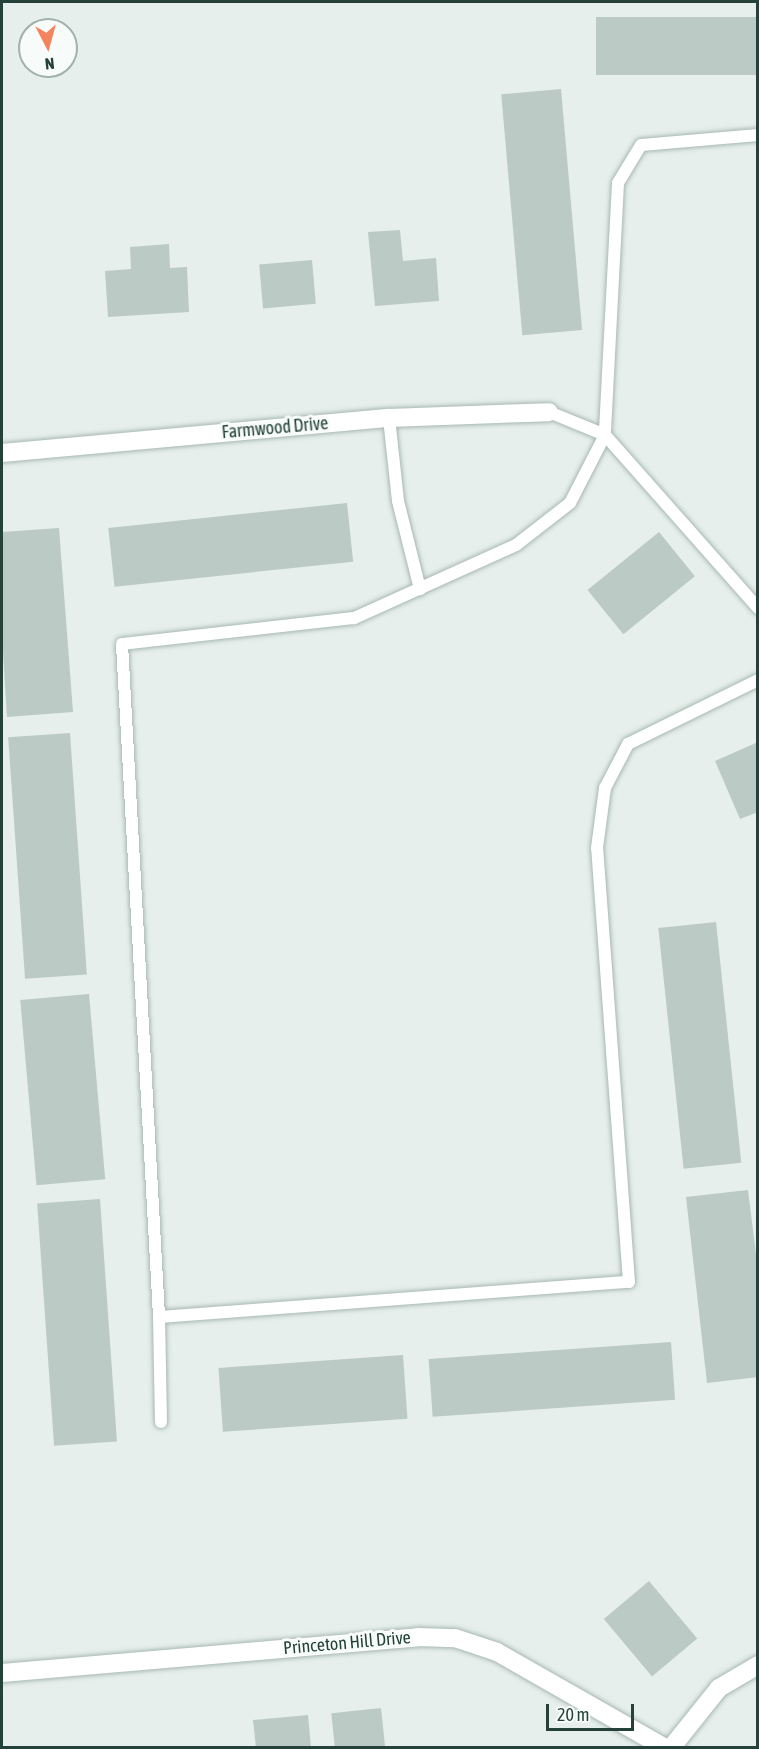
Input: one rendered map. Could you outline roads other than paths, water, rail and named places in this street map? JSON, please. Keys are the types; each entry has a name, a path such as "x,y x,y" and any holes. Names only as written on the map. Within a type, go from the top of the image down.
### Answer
{"street":[{"name":"Farmwood Drive","path":"2,453 389,418 549,412"},
{"name":"Princeton Hill Drive","path":"2,1673 418,1637 455,1638 497,1652 665,1748"},
{"path":"671,1748 719,1688 758,1665"}],"lane":[{"path":"161,1422 159,1317 122,644 354,618 516,545 570,502 605,435 618,183 641,145 758,135"},
{"path":"549,412 605,435 758,608"},
{"path":"389,418 398,501 420,590"},
{"path":"159,1317 629,1282 597,848 605,788 628,744 758,680"}]}
